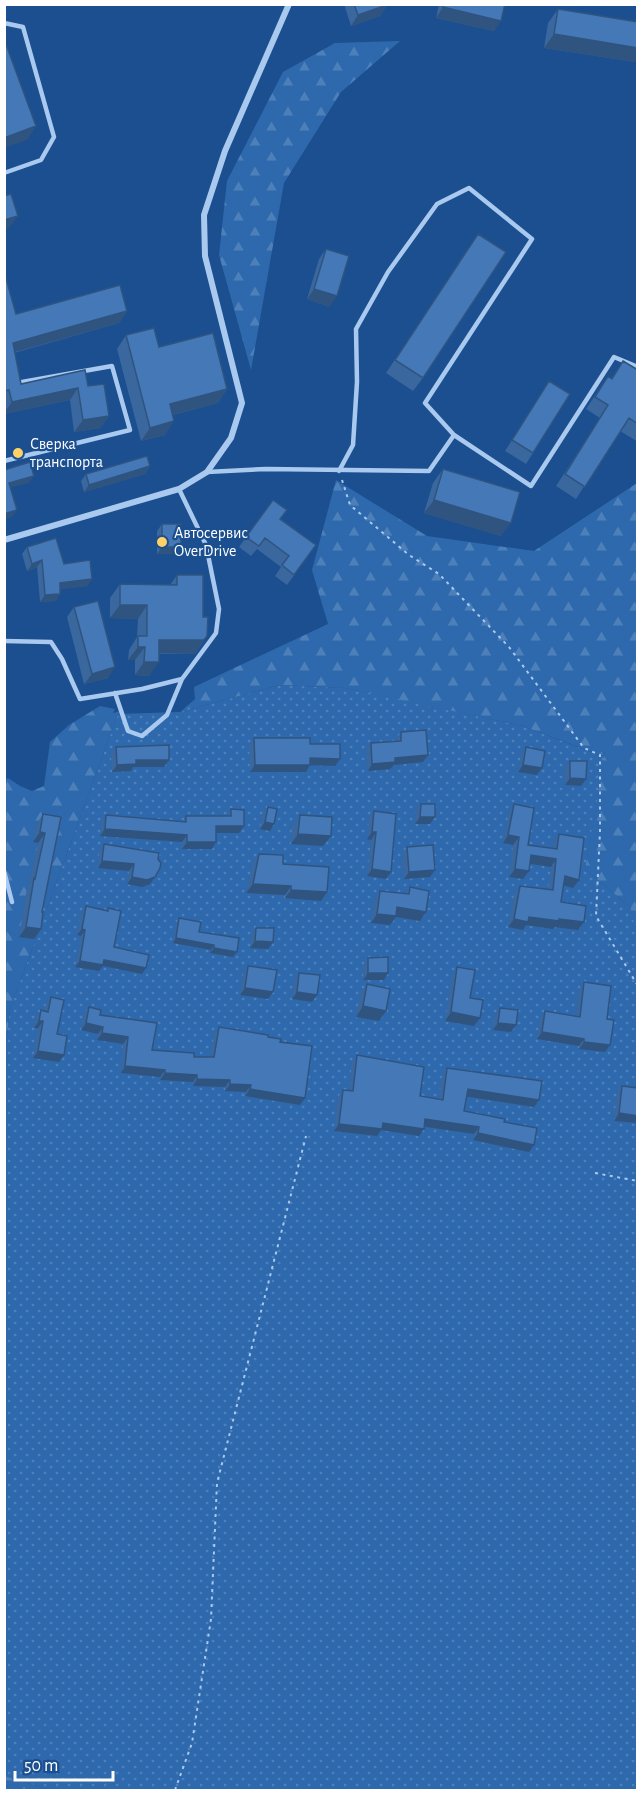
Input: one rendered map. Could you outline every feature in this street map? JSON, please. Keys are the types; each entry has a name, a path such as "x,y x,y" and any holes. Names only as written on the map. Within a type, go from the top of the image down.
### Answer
{"street":[{"path":"4,540 179,489 207,472 231,438 242,403 205,256 204,214 225,151 289,4"}],"lane":[{"path":"4,23 23,27 54,137 41,160 4,173"},
{"path":"339,471 353,445 357,382 356,328 388,272 437,204 469,188 532,239 425,403 454,435 531,486 614,357 638,367"},
{"path":"4,461 130,430 112,366 22,382"},
{"path":"207,472 266,469 429,471 454,435"},
{"path":"115,693 128,731 142,736 167,715 182,679 216,633 219,609 206,545 179,489"},
{"path":"4,641 51,642 62,659 80,699 142,689 182,679"},
{"path":"4,871 12,902"}],"path":[{"path":"339,471 350,505 409,555 439,574 509,647 584,748 600,755 597,916 638,986"},
{"path":"175,1791 192,1743 210,1619 217,1482 306,1136"},
{"path":"595,1173 638,1181"}],"green space":[{"path":"400,41 341,92 284,183 251,370 219,255 227,181 283,72 335,43"},
{"path":"336,480 427,536 534,551 637,483 637,935 630,907 585,869 605,753 600,755 523,726 345,688 280,685 180,712 195,699 194,687 328,624 312,570"},
{"path":"280,685 345,688 404,700 523,726 599,755 606,753 585,869 630,907 638,935 637,1790 50,1790 5,1776 5,1053 10,1009 118,714 180,712"},
{"path":"100,706 115,709 113,713 124,710 118,714 10,1009 5,1053 5,780 8,778 32,791 44,786 50,742 69,725"},
{"path":"5,1776 50,1790 5,1790"}],"building":[{"path":"354,4 387,4 387,5 358,15"},
{"path":"444,4 505,4 501,21 443,7"},
{"path":"558,9 638,22 638,48 554,34"},
{"path":"4,39 36,126 4,138"},
{"path":"11,194 18,216 4,220 4,196"},
{"path":"478,234 506,252 423,378 395,360"},
{"path":"326,249 349,256 337,296 314,289"},
{"path":"4,271 16,314 120,285 127,311 13,343 21,384 85,370 88,386 104,384 109,416 83,420 78,388 12,402 9,390 4,391"},
{"path":"154,328 159,347 213,333 227,389 170,404 174,421 150,428 126,335"},
{"path":"623,361 638,370 638,424 629,418 585,487 565,474 608,405 595,397 608,376 612,379"},
{"path":"549,381 570,394 533,453 512,440"},
{"path":"147,456 150,466 89,485 86,474"},
{"path":"30,462 34,476 9,483 17,510 4,514 4,470"},
{"path":"443,469 520,492 511,523 434,500"},
{"path":"273,500 287,510 280,519 316,545 294,575 282,565 289,556 265,538 259,546 246,537"},
{"path":"162,524 181,524 181,547 162,547"},
{"path":"56,538 64,564 90,560 92,579 60,583 60,594 45,595 42,560 32,564 27,547"},
{"path":"177,575 203,575 203,617 208,617 207,636 204,640 159,640 159,662 144,662 145,647 138,647 138,636 147,636 147,605 120,605 120,584 177,585"},
{"path":"98,601 115,667 92,674 74,607"},
{"path":"426,730 428,755 395,758 395,762 372,764 371,743 401,741 401,732"},
{"path":"254,738 310,738 310,744 340,744 340,759 310,758 310,765 255,765"},
{"path":"169,745 169,760 136,760 136,764 117,765 116,747"},
{"path":"526,747 545,751 542,768 523,765"},
{"path":"570,761 587,761 586,779 570,778"},
{"path":"421,804 435,804 435,817 420,817"},
{"path":"514,804 534,808 528,845 557,849 559,834 584,838 579,880 565,876 561,902 586,906 584,922 529,917 528,922 514,919 520,886 553,890 556,859 531,855 529,871 515,869 519,837 508,835"},
{"path":"268,807 277,809 274,824 265,822"},
{"path":"231,809 244,810 244,826 216,826 216,842 187,842 187,835 105,829 106,815 186,822 186,816 231,816"},
{"path":"374,811 396,814 391,872 372,869 376,832 372,832"},
{"path":"43,814 61,817 42,912 41,929 26,927 34,878 45,833 40,832"},
{"path":"300,815 332,817 331,836 298,834"},
{"path":"104,844 159,853 160,868 155,877 147,880 132,877 134,864 102,861"},
{"path":"433,845 435,870 409,872 407,847"},
{"path":"259,854 283,855 283,864 329,867 327,892 291,890 291,886 253,884"},
{"path":"410,887 429,891 426,912 397,907 396,916 377,914 380,891 409,894"},
{"path":"86,906 108,911 108,908 121,911 114,947 149,955 146,968 104,960 103,965 80,961"},
{"path":"179,918 201,922 199,932 239,938 237,952 176,938"},
{"path":"256,928 274,928 273,942 255,941"},
{"path":"388,957 388,973 368,973 368,958"},
{"path":"248,966 277,970 273,992 245,988"},
{"path":"457,967 475,970 470,998 483,1000 480,1018 451,1012"},
{"path":"299,973 320,975 317,995 297,992"},
{"path":"584,982 611,986 607,1019 614,1020 610,1045 584,1042 584,1039 542,1032 545,1011 580,1017"},
{"path":"367,984 390,989 386,1011 363,1006"},
{"path":"51,997 64,1000 57,1034 67,1036 64,1055 38,1051 43,1021 39,1021 41,1010 48,1012"},
{"path":"89,1007 101,1010 100,1015 157,1023 152,1050 194,1053 194,1057 214,1057 219,1027 268,1035 268,1037 281,1039 280,1042 312,1046 305,1098 250,1089 251,1085 230,1084 230,1080 197,1079 197,1075 165,1073 165,1070 125,1066 128,1037 102,1033 103,1027 86,1023"},
{"path":"500,1008 518,1010 516,1025 498,1023"},
{"path":"357,1055 424,1067 420,1096 443,1100 447,1068 542,1081 539,1100 468,1089 464,1111 537,1128 534,1145 478,1133 479,1127 425,1119 424,1129 383,1123 382,1129 339,1124 343,1090 353,1091"},
{"path":"622,1086 638,1088 638,1116 619,1113"}],"place":[{"name":"Сверка транспорта","path":"18,453"},
{"name":"Автосервис OverDrive","path":"162,542"}]}
